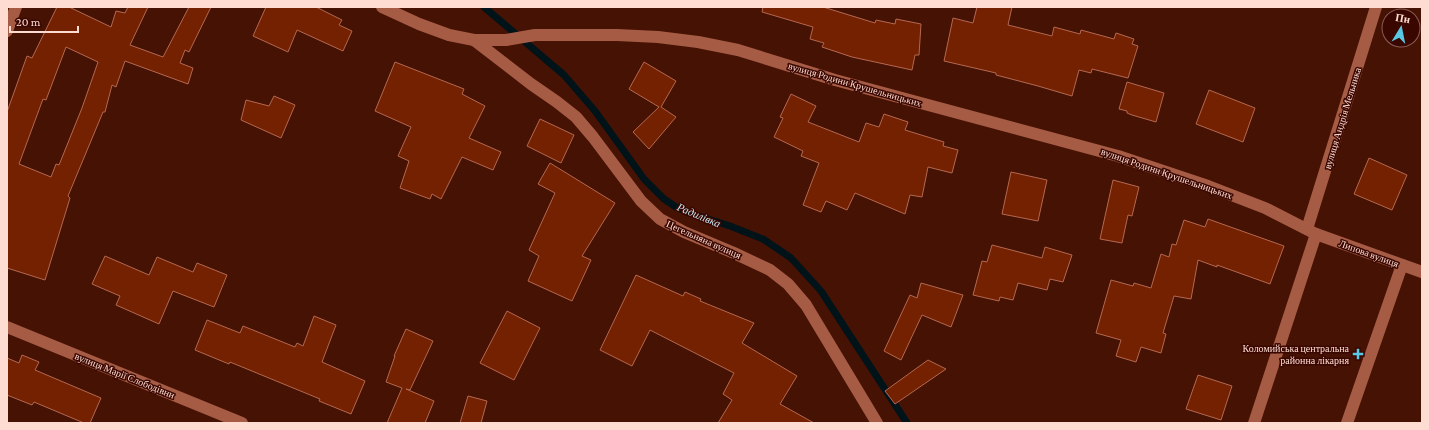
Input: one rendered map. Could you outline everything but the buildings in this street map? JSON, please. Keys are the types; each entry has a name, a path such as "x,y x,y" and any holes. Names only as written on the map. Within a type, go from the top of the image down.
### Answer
{"street":[{"path":"7,32 16,7"},
{"name":"вулиця Родини Крушельницьких","path":"382,7 419,24 449,35 474,40 506,40 535,34 617,35 658,37 698,42 738,50 835,80 1118,156 1265,208 1312,231"},
{"name":"вулиця Андрія Мельника","path":"1254,423 1312,231 1376,7"},
{"name":"Цегельняна вулиця","path":"474,40 576,117 593,137 641,201 660,219 684,232 770,270 788,284 806,305 877,423"},
{"name":"Липова вулиця","path":"1312,231 1422,272"},
{"path":"1347,423 1402,265"},
{"name":"вулиця Марії Слободівни","path":"7,327 242,423"}],"waterway":[{"name":"Радилівка","path":"484,7 564,75 595,111 644,179 664,199 689,213 730,226 763,239 791,258 821,291 907,423"}],"place":[{"name":"Коломийська центральна районна лікарня","path":"1358,354"}]}
